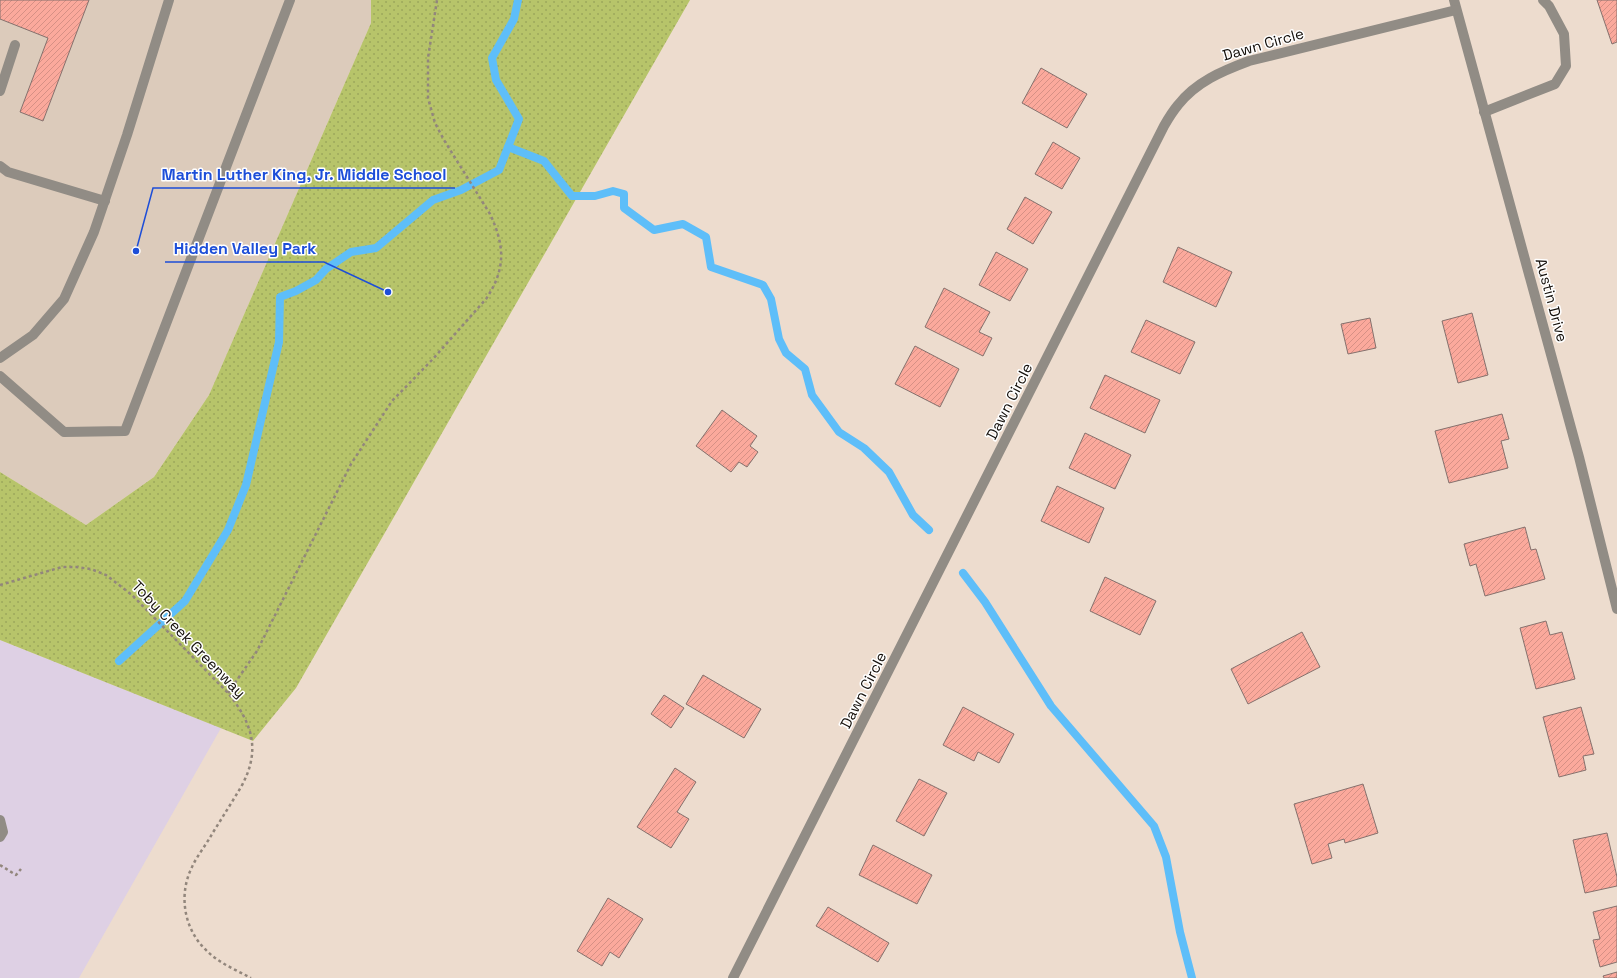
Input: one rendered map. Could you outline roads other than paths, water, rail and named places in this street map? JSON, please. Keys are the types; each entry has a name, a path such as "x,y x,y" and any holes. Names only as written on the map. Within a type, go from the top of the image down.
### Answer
{"street":[{"path":"0,358 33,335 64,298 94,232 105,201 169,0"},
{"path":"0,376 64,432 125,431 290,0"},
{"path":"1484,112 1555,84 1566,66 1564,34 1549,6 1543,0"},
{"name":"Austin Drive","path":"1455,5 1579,457 1617,609"},
{"name":"Dawn Circle","path":"733,978 1164,126 1178,105 1193,89 1216,74 1248,61 1455,5"},
{"path":"0,91 14,45"},
{"path":"0,166 8,172 105,201"},
{"path":"0,820 4,832 0,838"}],"waterway":[{"path":"119,661 185,601 228,530 246,485 279,342 280,297 296,291 316,280 326,269 351,252 376,248 433,200 461,190 499,170 519,119 496,80 492,58 514,19 518,0"},
{"path":"508,147 544,161 572,196 595,196 613,191 624,194 624,208 654,230 683,224 706,237 711,267 763,285 771,299 779,339 786,353 805,369 812,395 839,432 864,448 889,472 913,515 929,530"},
{"path":"963,573 985,602 1051,706 1154,826 1166,857 1180,932 1192,978"}],"place":[{"name":"Martin Luther King, Jr. Middle School","path":"136,251"},
{"name":"Hidden Valley Park","path":"388,292"}]}
